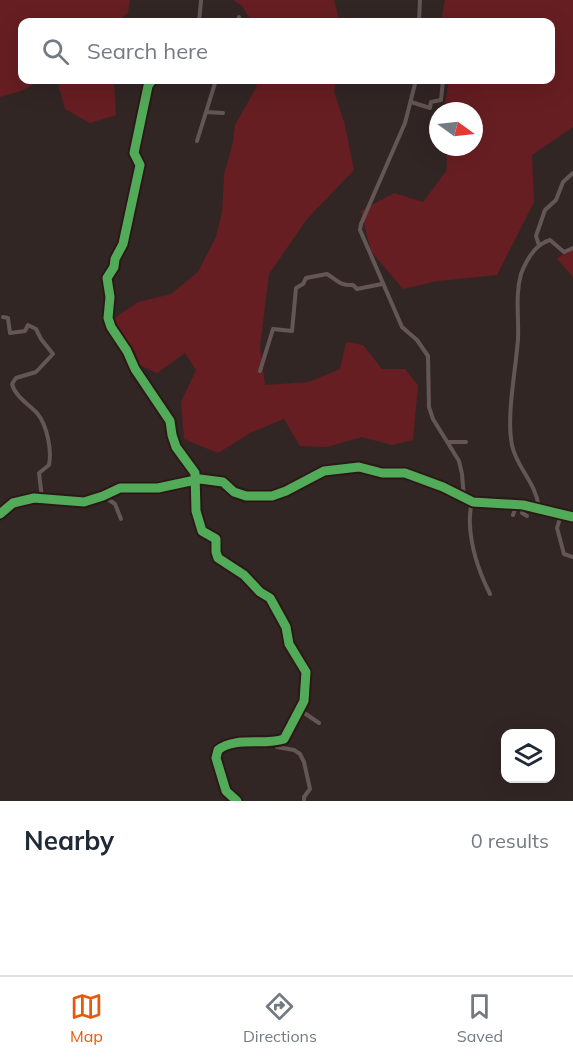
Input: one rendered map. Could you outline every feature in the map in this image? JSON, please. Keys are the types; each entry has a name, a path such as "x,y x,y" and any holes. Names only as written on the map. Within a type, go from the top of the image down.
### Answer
{"street":[{"path":"419,18 420,0"},
{"path":"199,18 201,1"},
{"path":"149,84 134,153 140,165 123,244 115,259 114,267 106,278 110,297 108,318 135,369 170,421 176,447 193,468 196,511 202,531 216,539 218,558 244,575 270,598 286,627 289,644 305,668 305,698 284,739 238,743 221,747 218,750 216,758 225,790 237,801"},
{"path":"197,141 215,84"},
{"path":"415,84 405,123 360,227 402,327 417,340 428,357 429,407 433,419 459,461 464,498"},
{"path":"411,102 430,108 431,102 441,100 443,84"},
{"path":"206,112 223,113"},
{"path":"539,245 536,236 545,210 556,200 563,182 573,173"},
{"path":"539,508 531,482 512,444 519,281 524,268 539,245 550,240 564,252 573,248"},
{"path":"260,371 273,329 292,331 296,288 303,284 306,278 327,273 338,283 345,286 353,285 357,289 382,284"},
{"path":"3,317 8,318 6,326 9,332 20,333 26,330 28,325 37,330 53,354 36,372 16,378 12,385 16,393 39,416 50,446 49,465 39,473 42,498"},
{"path":"448,442 466,442"},
{"path":"0,514 18,501 42,498 84,502 120,488 158,488 208,479 223,482 237,494 258,497 286,491 324,471 360,467 382,473 405,472 443,487 471,502 517,504 573,517"},
{"path":"103,496 115,504 121,519"},
{"path":"471,502 472,538 480,571 490,594"},
{"path":"513,515 517,504"},
{"path":"523,505 522,513 527,516"},
{"path":"561,515 557,528 563,553 573,558"},
{"path":"300,710 319,723"},
{"path":"275,741 277,747 296,751 303,758 310,789 304,801"}],"shaded area":[{"path":"0,0 130,0 128,13 122,18 18,18 18,84 34,84 21,91 0,97"},
{"path":"233,0 334,0 339,18 250,18 242,6"},
{"path":"445,0 573,0 573,127 532,155 534,202 497,275 438,281 403,289 371,251 361,211 394,193 423,202 447,170 446,156 483,156 483,102 445,102 448,84 555,84 555,18 443,18"},
{"path":"58,84 114,84 116,115 90,123 65,109"},
{"path":"257,84 335,84 334,91 345,125 354,170 307,219 269,274 260,347 265,385 309,382 340,369 346,342 363,345 382,369 405,369 418,385 413,440 392,445 362,437 327,447 300,446 284,419 252,432 218,453 184,439 181,402 196,370 185,353 157,373 130,361 112,320 138,302 171,294 198,272 216,237 222,212 224,175 235,125"},
{"path":"573,246 573,277 557,259"}],"cycle path":[{"path":"149,84 134,153 140,165 123,244 107,278 110,297 108,318 135,369 170,421 176,447 195,473 196,511 202,531 216,539 218,558 244,575 260,592 270,598 286,627 289,644 306,672 304,701 284,739 233,743 218,750 216,758 226,791 237,801"},
{"path":"0,514 13,503 34,498 84,502 120,488 158,488 200,479 223,482 234,492 246,496 272,496 324,471 359,467 382,473 405,473 443,487 473,502 523,505 573,517"}]}
